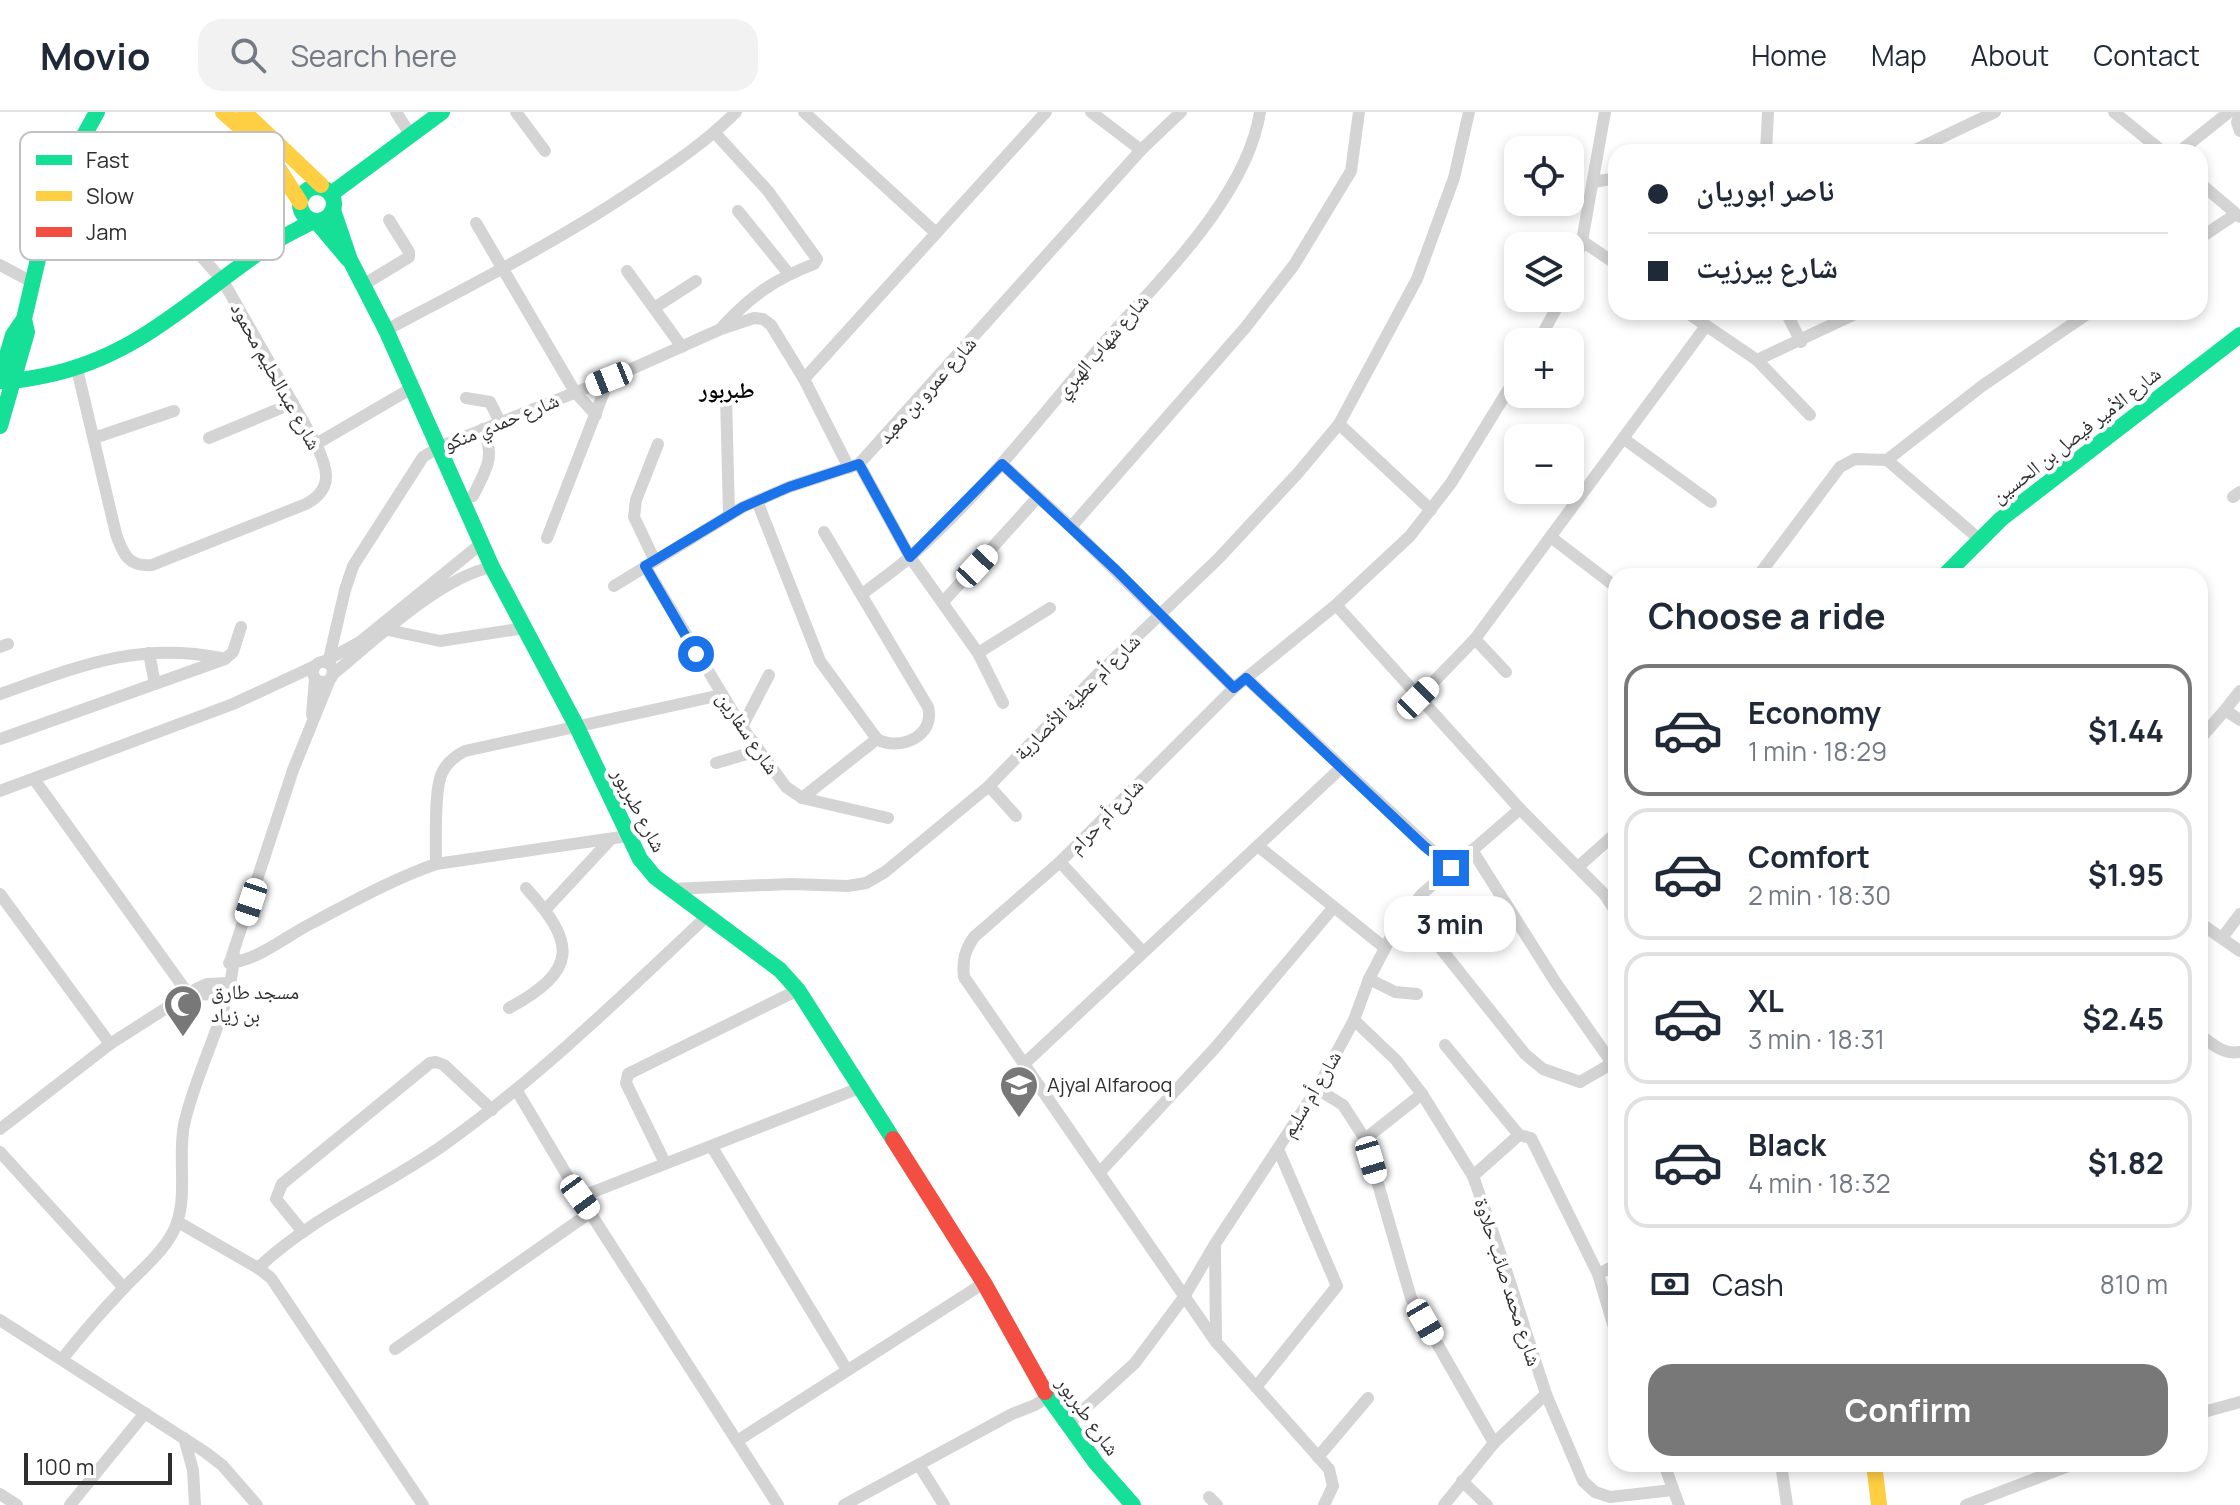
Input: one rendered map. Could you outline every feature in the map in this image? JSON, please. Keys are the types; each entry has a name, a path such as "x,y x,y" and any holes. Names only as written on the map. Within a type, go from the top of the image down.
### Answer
{"street":[{"path":"86,132 97,112"},
{"name":"شارع طبربور","path":"223,112 247,132"},
{"name":"شارع طبربور","path":"244,112 268,132"},
{"path":"396,112 410,134"},
{"path":"308,213 324,219 328,196 442,112"},
{"path":"516,112 545,151"},
{"path":"386,330 570,231 715,133 736,112"},
{"path":"804,112 936,233"},
{"path":"804,379 1046,112"},
{"path":"1091,112 1141,150"},
{"name":"شارع عمرو بن معبد","path":"614,586 757,501 854,466 1141,150 1181,112"},
{"name":"شارع شهاب الهبري","path":"910,557 1002,464 1158,282 1227,194 1250,150 1260,112"},
{"path":"1071,527 1245,328 1294,265 1351,171 1359,112"},
{"name":"شارع أم عطية الأنصارية","path":"670,889 848,886 866,883 885,872 989,786 1253,523 1339,424 1417,279 1454,178 1469,112"},
{"path":"1584,232 1605,112"},
{"path":"1766,144 1768,112"},
{"path":"1928,144 1995,112"},
{"path":"2114,112 2153,144"},
{"path":"2189,144 2229,112"},
{"path":"2240,114 2237,122 2240,131"},
{"path":"715,133 768,191 817,259 814,264 789,274 757,294 721,329"},
{"name":"شارع طبربور","path":"284,149 328,196 350,260"},
{"name":"شارع طبربور","path":"284,171 308,213 350,260 386,330 492,567 576,725 628,836 649,871 780,970 798,990 984,1283 1020,1347 1073,1424 1111,1469 1132,1504"},
{"path":"1594,182 1608,179"},
{"path":"308,213 307,190 328,196"},
{"path":"2208,190 2238,216 2208,233"},
{"path":"738,211 789,274"},
{"path":"284,233 308,213"},
{"path":"363,285 409,257 389,220"},
{"path":"476,223 575,392 596,415"},
{"path":"1584,242 1608,259"},
{"path":"0,426 13,335 24,319 37,260"},
{"name":"شارع عبدالحليم محمود","path":"77,369 127,561 147,566 316,499 322,493 325,482 324,461 223,281 205,260"},
{"path":"7,377 77,369 144,337 250,260"},
{"path":"0,265 32,282"},
{"path":"627,271 682,347"},
{"path":"654,308 696,281"},
{"name":"شارع حمدي منكو","path":"312,722 319,669 348,577 423,457 439,447 754,318 763,319 771,325 910,557 978,653 1003,703"},
{"path":"1697,320 1757,360 1810,415"},
{"path":"1790,320 1801,342"},
{"path":"1757,360 1844,320"},
{"path":"1887,460 2070,320"},
{"path":"1418,698 1475,639 1706,326"},
{"name":"شارع الأمير فيصل بن الحسين","path":"1951,568 1978,538 2025,499 2240,335"},
{"path":"547,538 609,379"},
{"path":"316,444 412,388"},
{"path":"726,396 729,515"},
{"name":"شارع أم حرام","path":"1318,1457 1216,1342 964,977 963,963 974,937 1060,862 1234,688 1336,605 1410,536 1431,510 1504,396"},
{"path":"466,398 490,402 500,422"},
{"path":"209,438 293,403"},
{"path":"94,438 174,411"},
{"path":"1339,424 1431,510"},
{"path":"473,496 490,459 490,444 483,429"},
{"path":"1624,439 1711,502"},
{"name":"شارع سفارين","path":"658,444 636,500 634,517 650,564 721,695 757,751 782,782 802,798"},
{"path":"1764,568 1844,463 1855,459 1887,460 1978,538"},
{"path":"1002,464 1071,527 1234,688"},
{"path":"943,602 1038,497"},
{"path":"757,501 820,661 877,739 892,744 911,740 926,728 930,714 926,702 824,532"},
{"path":"1552,538 1608,581"},
{"path":"0,791 319,669 360,642 482,543"},
{"path":"862,594 910,557"},
{"path":"319,669 321,682 454,580 492,567"},
{"path":"1336,605 1520,809 1608,900"},
{"path":"978,653 1050,608"},
{"path":"0,739 225,659 233,652 241,627"},
{"path":"388,630 440,641 525,628"},
{"path":"1475,639 1506,672"},
{"path":"0,694 95,660 149,653 187,653 225,659"},
{"path":"149,653 155,684"},
{"path":"742,727 769,675"},
{"path":"63,1358 163,1247 178,1222 181,1142 185,1122 232,960 293,770 331,677"},
{"path":"1246,678 1451,868"},
{"path":"2208,730 2240,691"},
{"path":"436,864 439,779 447,764 465,751 721,695"},
{"path":"2225,710 2240,720"},
{"path":"802,798 877,739"},
{"path":"716,763 757,751"},
{"path":"1025,1063 1341,768"},
{"path":"34,779 190,995"},
{"path":"989,786 1016,816"},
{"path":"802,798 888,818"},
{"name":"شارع أم سليم","path":"1073,1424 1097,1405 1156,1338 1184,1297 1215,1244 1317,1089 1354,1020 1369,979 1385,948 1410,910 1422,894 1520,809"},
{"path":"232,960 251,957 393,882 436,864 628,836"},
{"path":"546,909 611,839"},
{"path":"1578,867 1608,840"},
{"path":"1258,846 1385,948"},
{"path":"1472,850 1556,983 1608,1054"},
{"path":"1060,862 1143,952"},
{"path":"509,1008 543,987 558,970 564,954 564,943 546,909 526,888"},
{"path":"0,894 5,914 110,1044"},
{"path":"1100,1172 1215,1048 1333,908"},
{"path":"1410,910 1532,1060 1543,1069 1575,1081 1586,1080 1608,1066"},
{"path":"2222,938 2240,914"},
{"path":"258,1268 303,1232 404,1171 517,1091 706,917"},
{"path":"2208,928 2240,951"},
{"path":"1369,979 1388,990 1417,994"},
{"path":"0,1129 110,1044 207,984 224,989"},
{"path":"665,1163 626,1083 628,1074 798,990"},
{"name":"شارع محمد صائب حلاوة","path":"1354,1020 1387,1050 1422,1094 1473,1176 1546,1394 1587,1487 1610,1497 1673,1490"},
{"path":"2208,1041 2220,1049 2240,1052"},
{"path":"1445,1045 1525,1137 1598,1274 1608,1307"},
{"path":"303,1232 276,1199 282,1184 430,1063 444,1065 492,1110"},
{"path":"580,1197 862,1087"},
{"path":"1317,1089 1343,1105 1365,1139 1411,1298 1494,1443"},
{"path":"517,1091 580,1197 778,1505"},
{"path":"1365,1139 1422,1094"},
{"path":"1473,1176 1525,1137"},
{"path":"712,1147 847,1370"},
{"path":"1256,1387 1337,1286 1278,1149"},
{"path":"0,1152 124,1288"},
{"path":"395,1349 591,1212"},
{"path":"178,1222 258,1268 280,1290 423,1505"},
{"path":"1215,1244 1216,1342"},
{"path":"1598,1274 1608,1269"},
{"path":"737,1441 984,1283"},
{"path":"0,1320 63,1358 222,1465 257,1505"},
{"path":"844,1505 1049,1391"},
{"path":"1444,1505 1494,1443 1546,1394"},
{"path":"1324,1505 1333,1486 1332,1478 1318,1457 1368,1398"},
{"path":"2208,1411 2240,1402"},
{"path":"70,1505 145,1413"},
{"path":"184,1438 193,1470 195,1505"},
{"path":"919,1465 944,1505"},
{"path":"1667,1472 1679,1505"},
{"path":"1782,1472 1787,1505"},
{"path":"1875,1472 1879,1505"},
{"path":"1966,1505 2053,1472"},
{"path":"1462,1481 1487,1505"},
{"path":"0,1494 17,1505"}],"traffic: fast":[{"path":"86,132 97,112"},
{"path":"331,194 442,112"},
{"path":"317,187 329,192 334,204 329,216 317,221 305,216 300,204 305,192 317,187"},
{"path":"333,210 350,260 386,330 492,567 576,725 640,859 655,877 780,970 798,990 893,1139"},
{"path":"284,237 313,221"},
{"path":"316,221 348,259"},
{"path":"0,379 13,335 24,319 38,260"},
{"path":"0,381 43,376 108,355 163,323 249,260"},
{"path":"0,426 27,332 24,319"},
{"path":"1952,568 2001,519 2240,335"},
{"path":"1045,1392 1096,1463 1133,1505"}],"traffic: slow":[{"path":"223,112 246,132"},
{"path":"244,112 265,132"},
{"path":"284,150 321,185"},
{"path":"284,177 300,202"},
{"path":"1875,1472 1879,1505"}],"traffic: jam":[{"path":"893,1139 984,1283 1045,1392"}],"place":[{"name":"مسجد طارق بن زياد","path":"183,1038"},
{"name":"Ajyal Alfarooq","path":"1019,1119"}],"district":[{"name":"طبربور","path":"727,390"}],"route":[{"path":"696,654 645,566 743,507 789,487 859,464 910,557 1002,464 1116,570 1234,688 1246,678 1451,868"}]}
